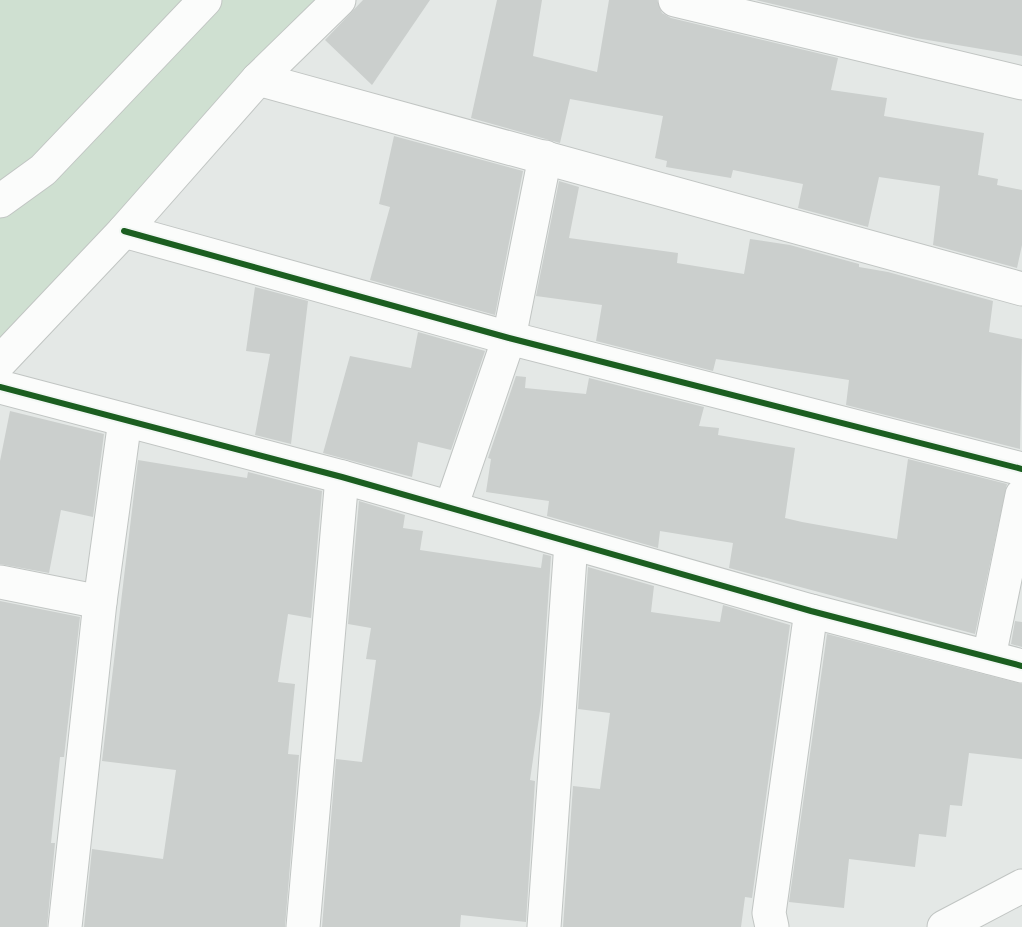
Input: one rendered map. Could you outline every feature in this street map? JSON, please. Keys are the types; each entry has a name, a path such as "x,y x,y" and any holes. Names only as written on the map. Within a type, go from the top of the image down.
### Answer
{"street":[{"path":"0,201 43,170 205,0"},
{"path":"0,362 124,231 258,79 339,0"},
{"path":"675,0 1022,83"},
{"path":"258,79 1022,289"},
{"path":"451,507 509,338 545,157"},
{"path":"124,231 509,338 1022,469"},
{"path":"0,387 342,477 811,611 1022,666"},
{"path":"65,927 100,602 125,420"},
{"path":"303,927 342,477"},
{"path":"989,657 1022,495"},
{"path":"544,927 571,543"},
{"path":"0,582 100,602"},
{"path":"772,927 769,913 811,611"},
{"path":"944,927 1022,886"}],"green space":[{"path":"0,0 350,0 0,374"}],"building":[{"path":"363,0 430,0 372,85 325,40"},
{"path":"497,0 542,0 533,56 597,72 609,0 657,0 662,13 671,18 838,58 831,90 887,98 884,116 984,133 978,175 998,179 997,185 1022,190 1022,245 1017,268 933,245 940,186 879,177 868,227 798,208 803,184 733,170 731,178 666,167 667,161 655,158 663,116 570,99 560,143 471,118"},
{"path":"756,0 1022,0 1022,56 916,38"},
{"path":"394,136 523,171 495,315 370,280 390,207 379,204"},
{"path":"559,181 579,187 569,238 678,253 677,263 744,274 750,239 790,245 859,264 859,267 888,272 993,301 989,332 1022,339 1020,449 846,405 849,380 716,359 713,371 596,341 602,305 536,296"},
{"path":"255,287 308,301 291,444 255,435 270,354 246,351"},
{"path":"418,332 485,351 451,450 418,442 412,477 323,453 350,356 411,368"},
{"path":"516,376 526,377 525,388 586,394 589,378 704,407 699,426 719,428 718,435 795,448 785,518 802,522 897,539 908,459 1007,484 975,634 729,568 733,543 660,531 658,548 547,516 549,501 486,492 491,459 488,458"},
{"path":"10,411 104,434 93,517 61,510 49,573 0,564 0,461"},
{"path":"138,460 247,478 248,472 322,491 311,618 288,614 278,682 295,684 288,754 299,755 285,927 84,927 92,849 163,859 176,770 102,761"},
{"path":"359,501 405,515 403,528 423,531 420,550 541,568 543,554 551,556 541,704 530,780 535,781 526,922 461,915 460,927 322,927 336,759 362,762 376,660 366,659 371,628 348,624"},
{"path":"588,567 654,586 651,612 720,622 723,605 790,625 752,898 745,897 741,927 563,927 573,786 600,789 610,713 578,709"},
{"path":"0,601 80,617 64,757 60,757 51,843 55,843 47,927 0,927"},
{"path":"1015,621 1022,622 1022,647 1011,644"},
{"path":"827,634 1022,684 1022,759 969,753 962,806 950,805 946,837 919,834 915,867 849,859 844,908 789,902"}],"cycle path":[{"path":"124,231 509,338 1022,469"},
{"path":"0,387 342,477 811,611 1022,666"}]}
